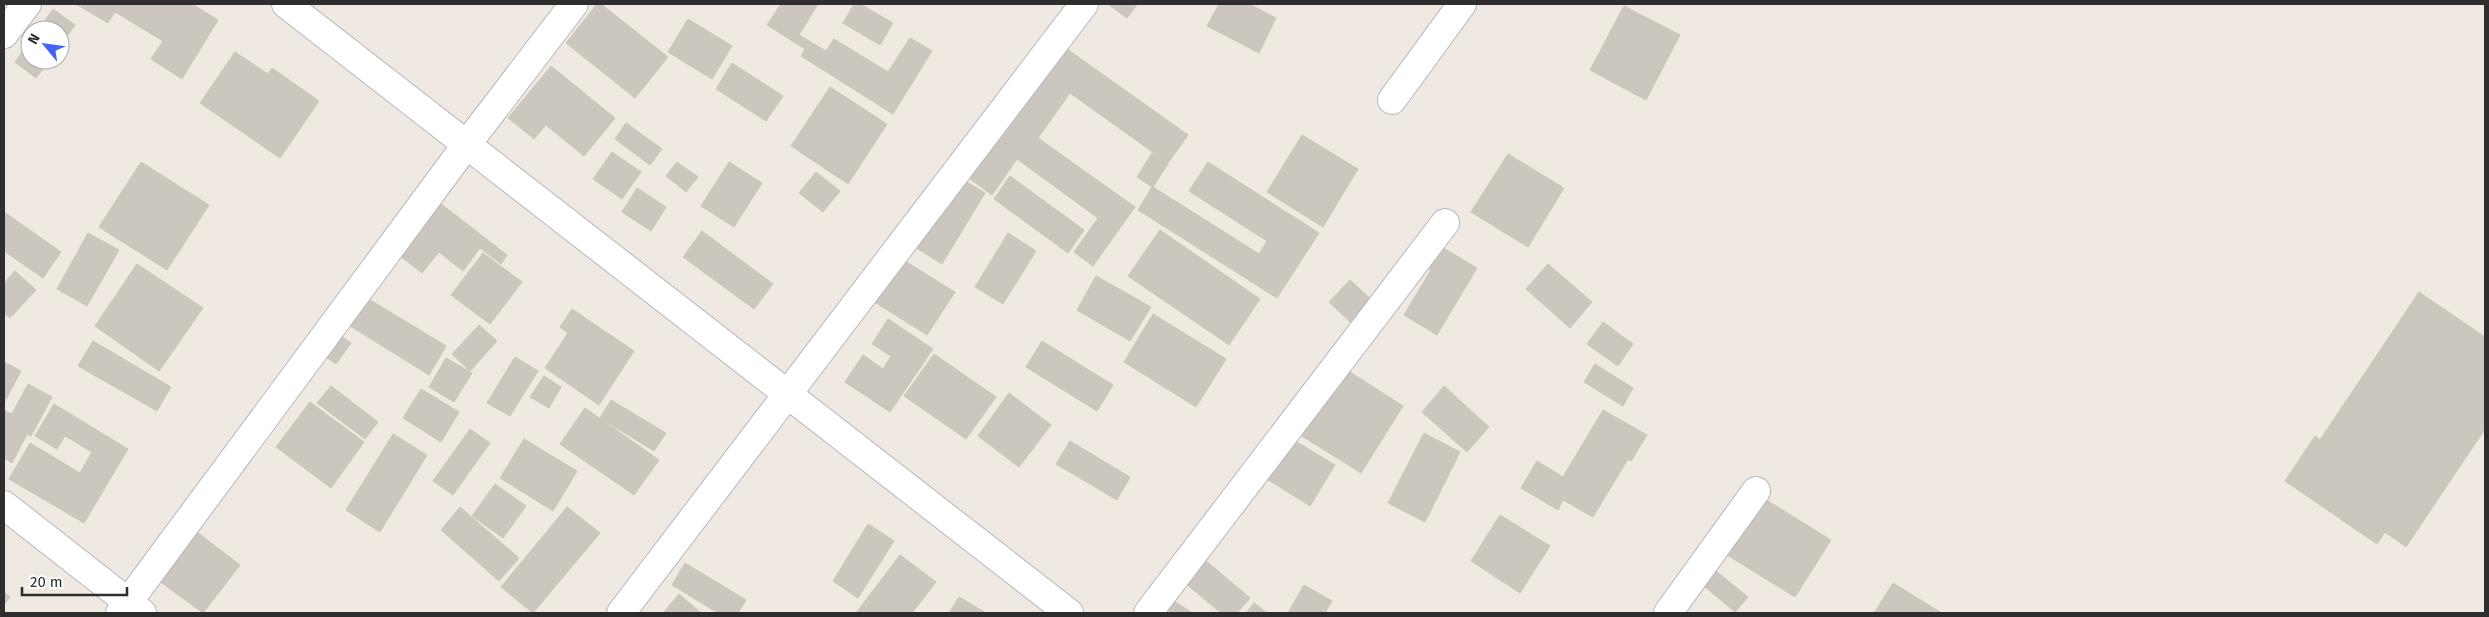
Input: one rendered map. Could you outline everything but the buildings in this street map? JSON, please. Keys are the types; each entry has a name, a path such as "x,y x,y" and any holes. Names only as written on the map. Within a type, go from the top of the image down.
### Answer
{"street":[{"path":"4,34 27,4"},
{"path":"286,4 1070,613"},
{"path":"4,506 130,610 467,144 574,4"},
{"path":"621,613 1084,4"},
{"path":"1392,100 1462,4"},
{"path":"1148,613 1446,223"},
{"path":"1668,613 1756,492"}]}
